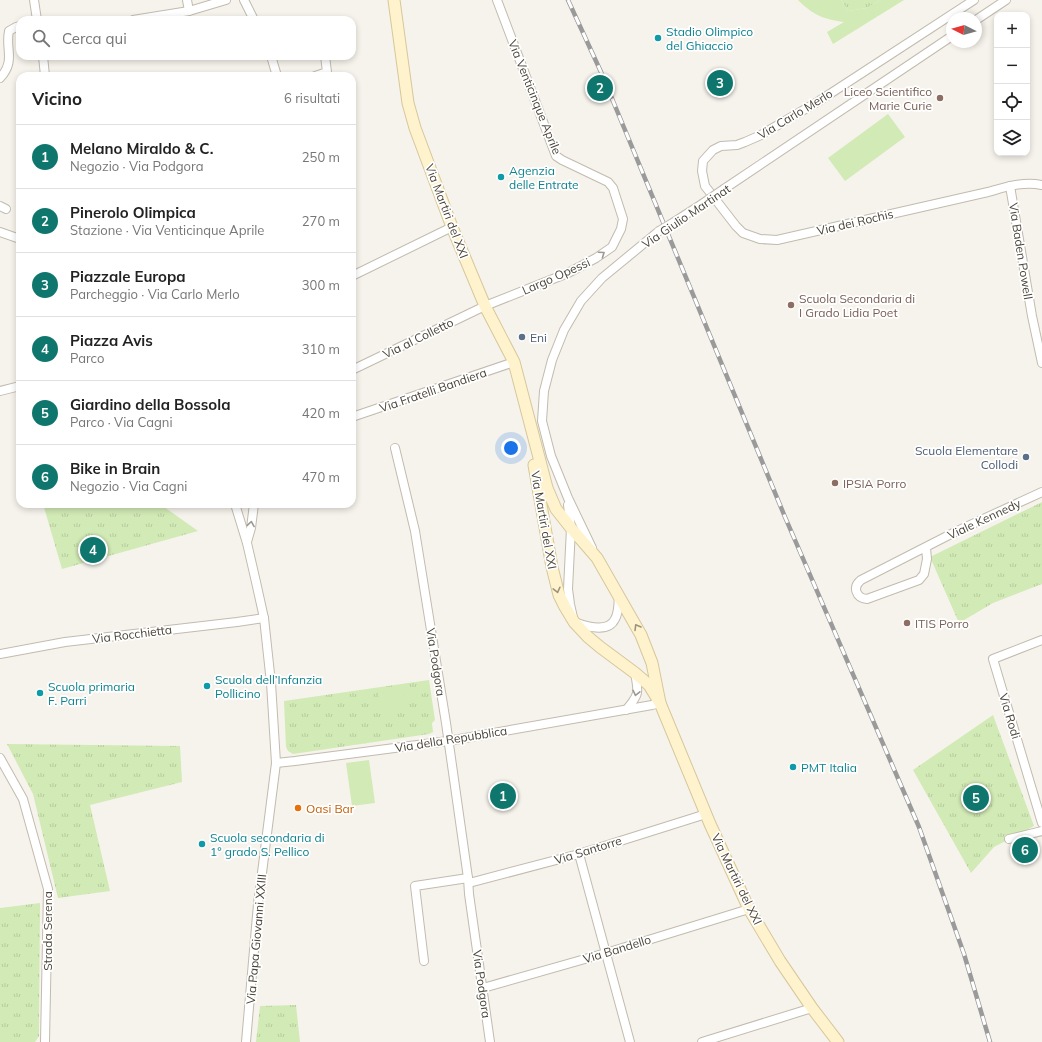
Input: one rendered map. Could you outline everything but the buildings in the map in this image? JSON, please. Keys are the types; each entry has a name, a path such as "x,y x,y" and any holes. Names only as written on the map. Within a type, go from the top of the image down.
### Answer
{"street":[{"path":"34,0 36,16"},
{"path":"187,0 189,11"},
{"path":"158,16 189,11 226,0"},
{"path":"244,0 252,16"},
{"name":"Via Martiri del XXI","path":"394,0 408,103 415,128 452,227 484,306 514,362 547,488 556,509 597,558"},
{"name":"Via Venticinque Aprile","path":"497,0 556,156 608,182 613,188"},
{"name":"Via Carlo Merlo","path":"702,171 703,161 713,150 721,146 737,145 761,135 819,101 974,0"},
{"path":"982,16 1006,0"},
{"path":"0,78 7,68 10,59 9,31 16,27"},
{"name":"Via Giulio Martinat","path":"568,498 551,456 542,421 544,391 552,360 564,330 581,301 602,278 670,224 946,40"},
{"path":"43,60 45,72"},
{"path":"272,60 276,72"},
{"path":"326,60 327,72"},
{"name":"Via dei Rochis","path":"702,171 705,186 743,233 760,239 777,240 988,192 1017,184 1033,183 1042,185"},
{"name":"Via Baden Powell","path":"1010,186 1032,316 1042,363"},
{"name":"Largo Opessi","path":"484,306 568,273 596,258 612,247 621,229 623,219 613,188"},
{"path":"356,274 452,227"},
{"path":"0,232 16,238"},
{"name":"Via al Colletto","path":"356,368 484,306"},
{"name":"Via Fratelli Bandiera","path":"356,416 514,362"},
{"path":"0,391 16,387"},
{"name":"Via Martiri del XXI","path":"527,413 536,479 558,595 574,622 588,638 649,685 660,703 706,814 749,909 780,961 812,1008 838,1042"},
{"name":"Via Podgora","path":"395,448 415,531 469,881 469,894 490,1042"},
{"name":"Viale Kennedy","path":"926,548 927,559 924,574 919,580 867,599 864,599 858,595 856,589 858,582 861,580 955,532 1042,492"},
{"name":"Via Martiri del XXI","path":"568,498 571,528 568,588 574,622"},
{"name":"Via Martiri del XXI","path":"568,498 597,558 641,635 652,663 660,703"},
{"name":"Via Papa Giovanni XXIII","path":"236,508 264,618 271,683 276,763 258,904 246,1042"},
{"path":"246,543 251,528 254,508"},
{"path":"574,622 587,626 607,626 614,621 618,610 619,597"},
{"name":"Via Rocchietta","path":"0,654 66,642 264,618"},
{"name":"Via Rodi","path":"1042,640 993,659 1042,823"},
{"path":"626,710 636,698 638,688 635,673"},
{"name":"Via della Repubblica","path":"276,763 448,740 660,703"},
{"name":"Strada Serena","path":"0,758 23,798 48,889 46,1042"},
{"name":"Via Santorre","path":"469,881 579,854 706,814"},
{"path":"1009,839 1042,831"},
{"path":"579,854 630,1042"},
{"path":"424,961 415,886 469,881"},
{"name":"Via Bandello","path":"483,988 606,953 749,909"},
{"path":"702,1042 812,1008"}],"green space":[{"path":"798,0 841,0 848,11 867,8 881,0 904,0 833,44 827,32 844,22 819,16"},
{"path":"841,0 881,0 867,8 848,11"},
{"path":"888,114 905,137 845,181 828,158"},
{"path":"1042,502 1042,584 993,603 959,623 930,557"},
{"path":"44,508 166,508 198,531 62,569"},
{"path":"429,680 435,720 432,723 433,732 429,734 293,754 288,751 286,747 284,701"},
{"path":"404,691 406,708 380,711 378,694"},
{"path":"993,715 1034,826 994,847 971,873 913,770"},
{"path":"7,744 180,746 182,782 90,805 110,891 58,898 33,794"},
{"path":"369,760 375,803 352,806 346,763"},
{"path":"40,903 39,1036 35,1042 0,1042 0,908"},
{"path":"296,1005 300,1042 256,1042 260,1006"}],"railway":[{"path":"568,0 601,72 785,517 919,827 964,954 990,1042"}],"place":[{"name":"Stadio Olimpico del Ghiaccio","path":"658,38"},
{"name":"Piazzale Europa","path":"720,83"},
{"name":"Pinerolo Olimpica","path":"600,88"},
{"name":"Liceo Scientifico Marie Curie","path":"940,98"},
{"name":"Agenzia delle Entrate","path":"501,177"},
{"name":"Scuola Secondaria di I Grado Lidia Poet","path":"791,305"},
{"name":"Eni","path":"522,337"},
{"name":"Scuola Elementare Collodi","path":"1026,457"},
{"name":"IPSIA Porro","path":"835,483"},
{"name":"Piazza Avis","path":"93,550"},
{"name":"ITIS Porro","path":"907,623"},
{"name":"Scuola dell’Infanzia Pollicino","path":"207,686"},
{"name":"Scuola primaria F. Parri","path":"40,693"},
{"name":"PMT Italia","path":"793,767"},
{"name":"Melano Miraldo & C.","path":"503,796"},
{"name":"Giardino della Bossola","path":"976,798"},
{"name":"Oasi Bar","path":"298,808"},
{"name":"Scuola secondaria di 1° grado S. Pellico","path":"202,844"},
{"name":"Bike in Brain","path":"1025,850"}]}
